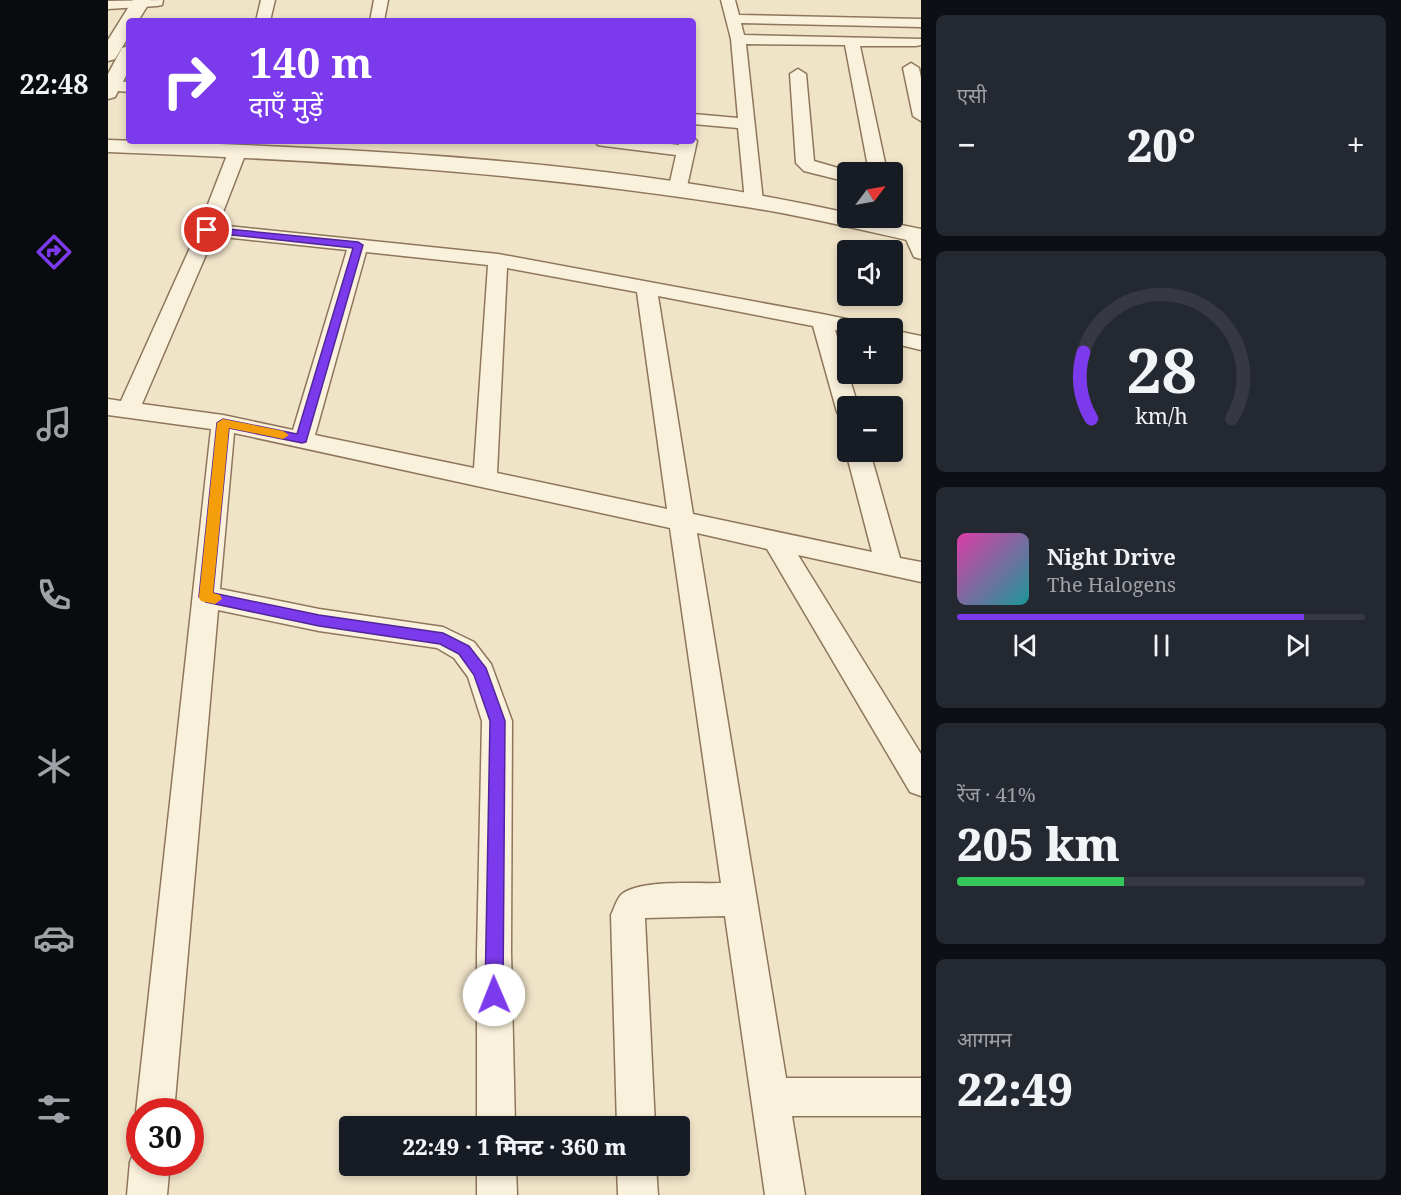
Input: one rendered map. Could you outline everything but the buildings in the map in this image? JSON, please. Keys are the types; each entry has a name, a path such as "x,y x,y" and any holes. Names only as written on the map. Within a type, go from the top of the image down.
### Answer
{"street":[{"path":"264,18 268,0"},
{"path":"378,18 381,0"},
{"path":"728,0 738,39 754,201"},
{"path":"108,5 149,1"},
{"path":"146,18 149,1"},
{"path":"131,18 149,1"},
{"path":"733,19 921,23"},
{"path":"108,56 115,33 126,23"},
{"path":"738,39 921,42"},
{"path":"852,41 876,162"},
{"path":"116,89 126,61"},
{"path":"912,68 921,116"},
{"path":"798,74 805,163 810,167 837,174"},
{"path":"696,122 746,124"},
{"path":"108,146 151,144 536,171 837,215"},
{"path":"653,144 686,146 677,190"},
{"path":"238,150 207,230 118,409 223,423 302,439 921,572"},
{"path":"896,228 919,241"},
{"path":"207,230 498,260 837,323"},
{"path":"302,439 358,245"},
{"path":"485,478 498,260"},
{"path":"646,287 785,1195"},
{"path":"822,320 843,396"},
{"path":"903,339 921,343"},
{"path":"156,1098 223,423"},
{"path":"861,462 889,565"},
{"path":"776,541 921,782"},
{"path":"206,597 319,620 443,639 464,650 481,672 497,721 494,952 496,1116"},
{"path":"636,1116 628,915 633,906 643,902 740,899"},
{"path":"770,1097 921,1097"},
{"path":"147,1195 149,1176"},
{"path":"497,1176 497,1195"},
{"path":"637,1176 638,1195"}],"slow traffic":[{"path":"215,599 206,597 223,423 283,435"}],"route":[{"path":"207,230 358,245 302,439 223,423 206,597 319,620 443,639 464,650 481,672 497,721 494,995"}]}
